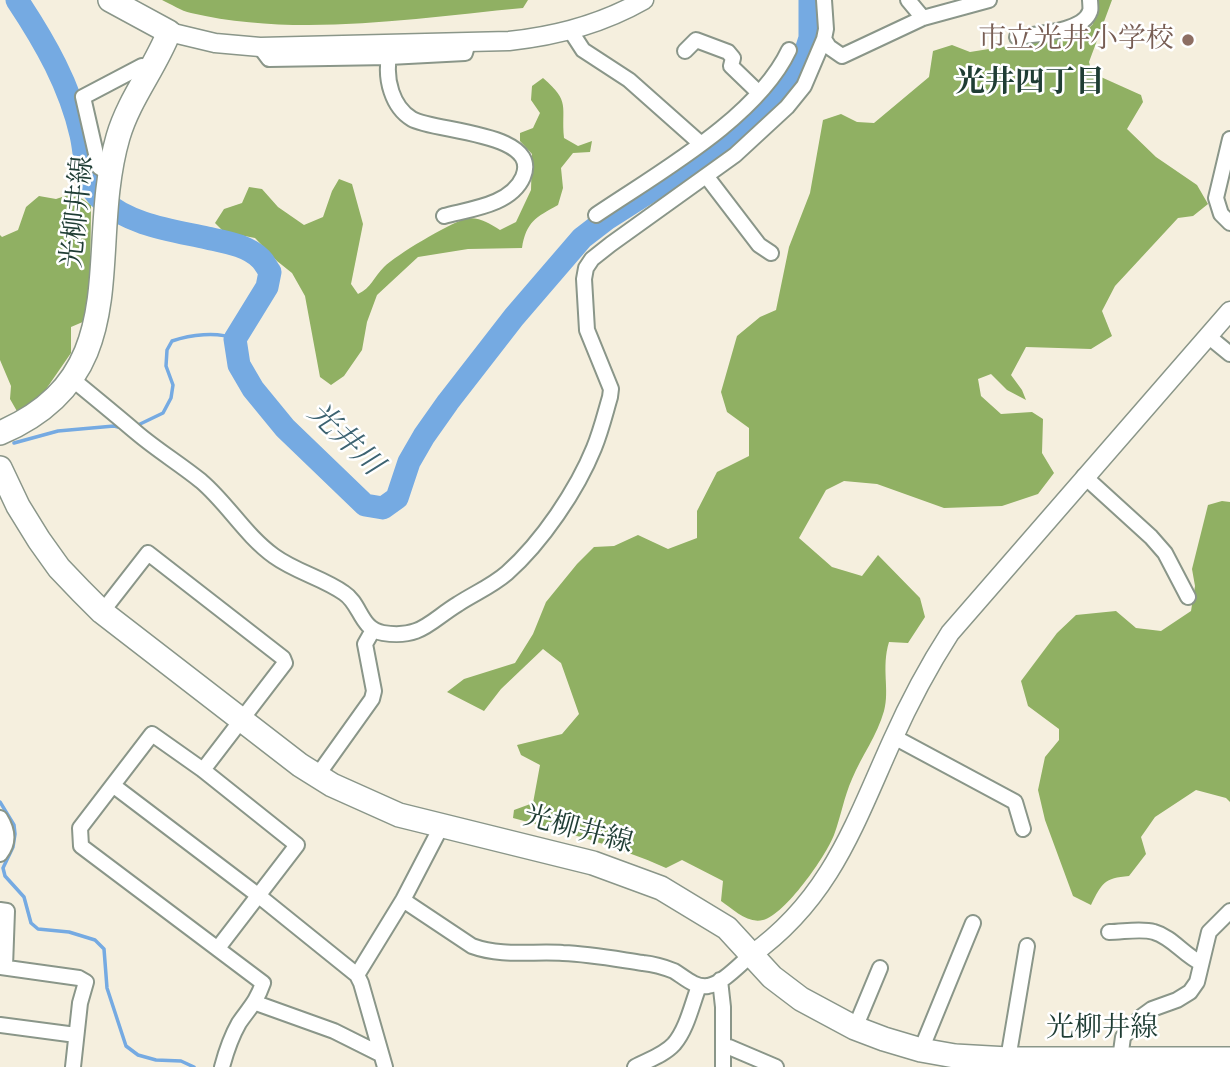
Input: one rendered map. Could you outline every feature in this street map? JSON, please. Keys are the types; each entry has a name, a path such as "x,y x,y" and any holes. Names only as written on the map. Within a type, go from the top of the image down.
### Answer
{"main road":[{"path":"110,0 169,32"},
{"name":"光柳井線","path":"0,433 40,413 55,400 72,379 87,349 97,321 106,205 118,136 133,99 169,32"},
{"name":"光柳井線","path":"0,468 38,540 59,568 102,612 317,775 362,800 399,815 441,827 593,863 662,888 727,929 772,977 801,999 855,1028 952,1062 1120,1059 1162,1063 1230,1059"}],"street":[{"path":"169,32 215,43 260,47 468,43 537,38 570,30 621,13 644,0"},
{"path":"72,379 201,481 220,499 245,530 271,554 286,565 344,592 354,601 363,621 373,630 384,633 421,631 507,573 527,553 552,520 587,463 611,389 587,330 584,279 586,268 592,259 611,244 735,155 787,107 804,86 824,39 824,0"},
{"path":"908,0 923,18"},
{"path":"824,39 842,56 923,18 989,0"},
{"path":"1017,37 1075,27 1090,11 1090,0"},
{"path":"570,30 583,50 629,80 700,143"},
{"path":"685,51 696,40 728,52 733,58 731,66 759,93"},
{"path":"260,47 269,59 388,57 464,53 468,43"},
{"path":"596,215 738,114 759,93 782,64 789,50"},
{"path":"388,57 389,86 397,105 410,118 428,126 481,135 505,143 518,151 524,160 525,171 521,181 502,198 444,216"},
{"path":"110,174 99,167 83,97 142,66 151,68"},
{"path":"1230,139 1216,198 1221,214 1230,223"},
{"path":"707,177 759,245 771,253"},
{"path":"403,901 472,946 485,951 504,954 590,954 655,965 699,986 709,986 720,980 792,922 828,875 846,844 932,660 950,633 1230,311"},
{"path":"1208,336 1230,354"},
{"path":"1084,476 1165,553 1188,597"},
{"path":"102,612 148,553 283,658 285,663 203,770"},
{"path":"317,775 372,699 365,644 373,630"},
{"path":"218,948 297,845 203,770 152,734 80,828 81,846 263,983 256,1003 232,1036 222,1067"},
{"path":"894,737 1015,802 1023,829"},
{"path":"114,786 259,896 357,975 382,1060"},
{"path":"0,818 6,827 7,840 0,854"},
{"path":"357,975 403,901 441,827"},
{"path":"0,910 7,911 2,967 79,978 86,982 73,1067"},
{"path":"1120,1059 1123,1037 1152,1009 1177,1000 1197,982 1209,932 1219,919 1230,911"},
{"path":"921,1050 973,923"},
{"path":"1109,932 1152,931 1164,936 1190,958 1201,963"},
{"path":"1008,1059 1027,946"},
{"path":"855,1028 880,968"},
{"path":"720,980 723,1067"},
{"path":"635,1067 674,1044 699,986"},
{"path":"256,1003 334,1031 382,1060"},
{"path":"0,1025 76,1035"},
{"path":"723,1048 729,1047 776,1067"}],"green space":[{"path":"162,0 528,0 523,8 399,21 315,25 232,20 187,12"},
{"path":"1096,0 1112,0 1089,62 1092,73 1141,95 1143,102 1127,129 1156,157 1197,185 1208,204 1193,216 1178,218 1115,286 1102,311 1112,336 1091,349 1026,347 1011,375 1026,400 1007,390 991,374 978,379 981,396 1001,414 1032,412 1043,419 1042,453 1054,473 1038,494 1002,506 944,508 877,484 844,481 826,490 799,538 832,567 862,576 878,555 920,598 925,617 908,643 889,642 886,703 881,720 849,786 834,835 814,870 772,916 763,920 751,920 721,901 723,881 682,860 666,868 610,846 513,818 514,810 533,803 540,765 521,755 517,745 562,734 579,714 561,663 543,649 501,689 484,711 447,692 464,679 515,663 533,634 546,602 594,547 614,546 638,535 668,549 697,538 697,511 717,472 749,456 749,428 727,412 721,392 737,336 760,317 776,310 789,247 810,193 823,120 841,114 857,122 874,123 929,77 933,51 952,45 970,52 1083,34 1093,24"},
{"path":"543,78 561,99 564,138 578,146 592,141 590,152 573,153 561,168 563,188 558,205 533,221 526,232 522,248 468,249 418,257 377,295 367,322 362,350 344,376 331,385 320,377 305,296 292,273 255,238 224,232 215,223 224,209 242,203 249,187 262,189 278,207 304,225 323,217 339,179 352,184 363,224 351,284 358,294 366,289 390,262 457,222 474,218 500,230 516,222 531,190 532,154 520,141 520,133 533,128 540,113 531,100 532,86"},
{"path":"74,193 91,205 90,297 85,321 71,327 71,353 42,395 18,413 10,399 11,386 0,360 0,235 2,237 18,230 26,207 39,196 56,199"},
{"path":"1230,502 1230,802 1226,798 1196,790 1155,817 1141,837 1146,854 1129,876 1114,878 1105,883 1091,905 1073,896 1045,820 1038,790 1045,757 1059,740 1059,729 1028,706 1021,681 1057,633 1076,615 1116,611 1136,628 1161,631 1191,611 1195,586 1192,569 1208,505"}],"waterway":[{"name":"光井川","path":"17,0 47,48 70,99 81,135 89,179 96,194 113,208 138,221 236,245 249,250 262,261 270,272 267,287 235,339 239,365 253,389 285,428 365,505 383,508 397,498 409,462 448,402 514,317 582,238 608,218 724,144 792,82 810,38 810,0"},
{"path":"136,426 163,413 171,398 173,385 166,366 167,350 172,341 204,335 235,339"},
{"path":"14,443 58,431 114,426 122,428"},
{"path":"0,802 14,825 15,834 13,847 3,868 5,876 24,897 31,923 38,929 69,932 95,940 104,949 107,988 126,1046 138,1055 156,1060 181,1061 194,1067"}],"place":[{"name":"市立光井小学校","path":"1188,40"}],"district":[{"name":"光井四丁目","path":"1030,84"}]}
